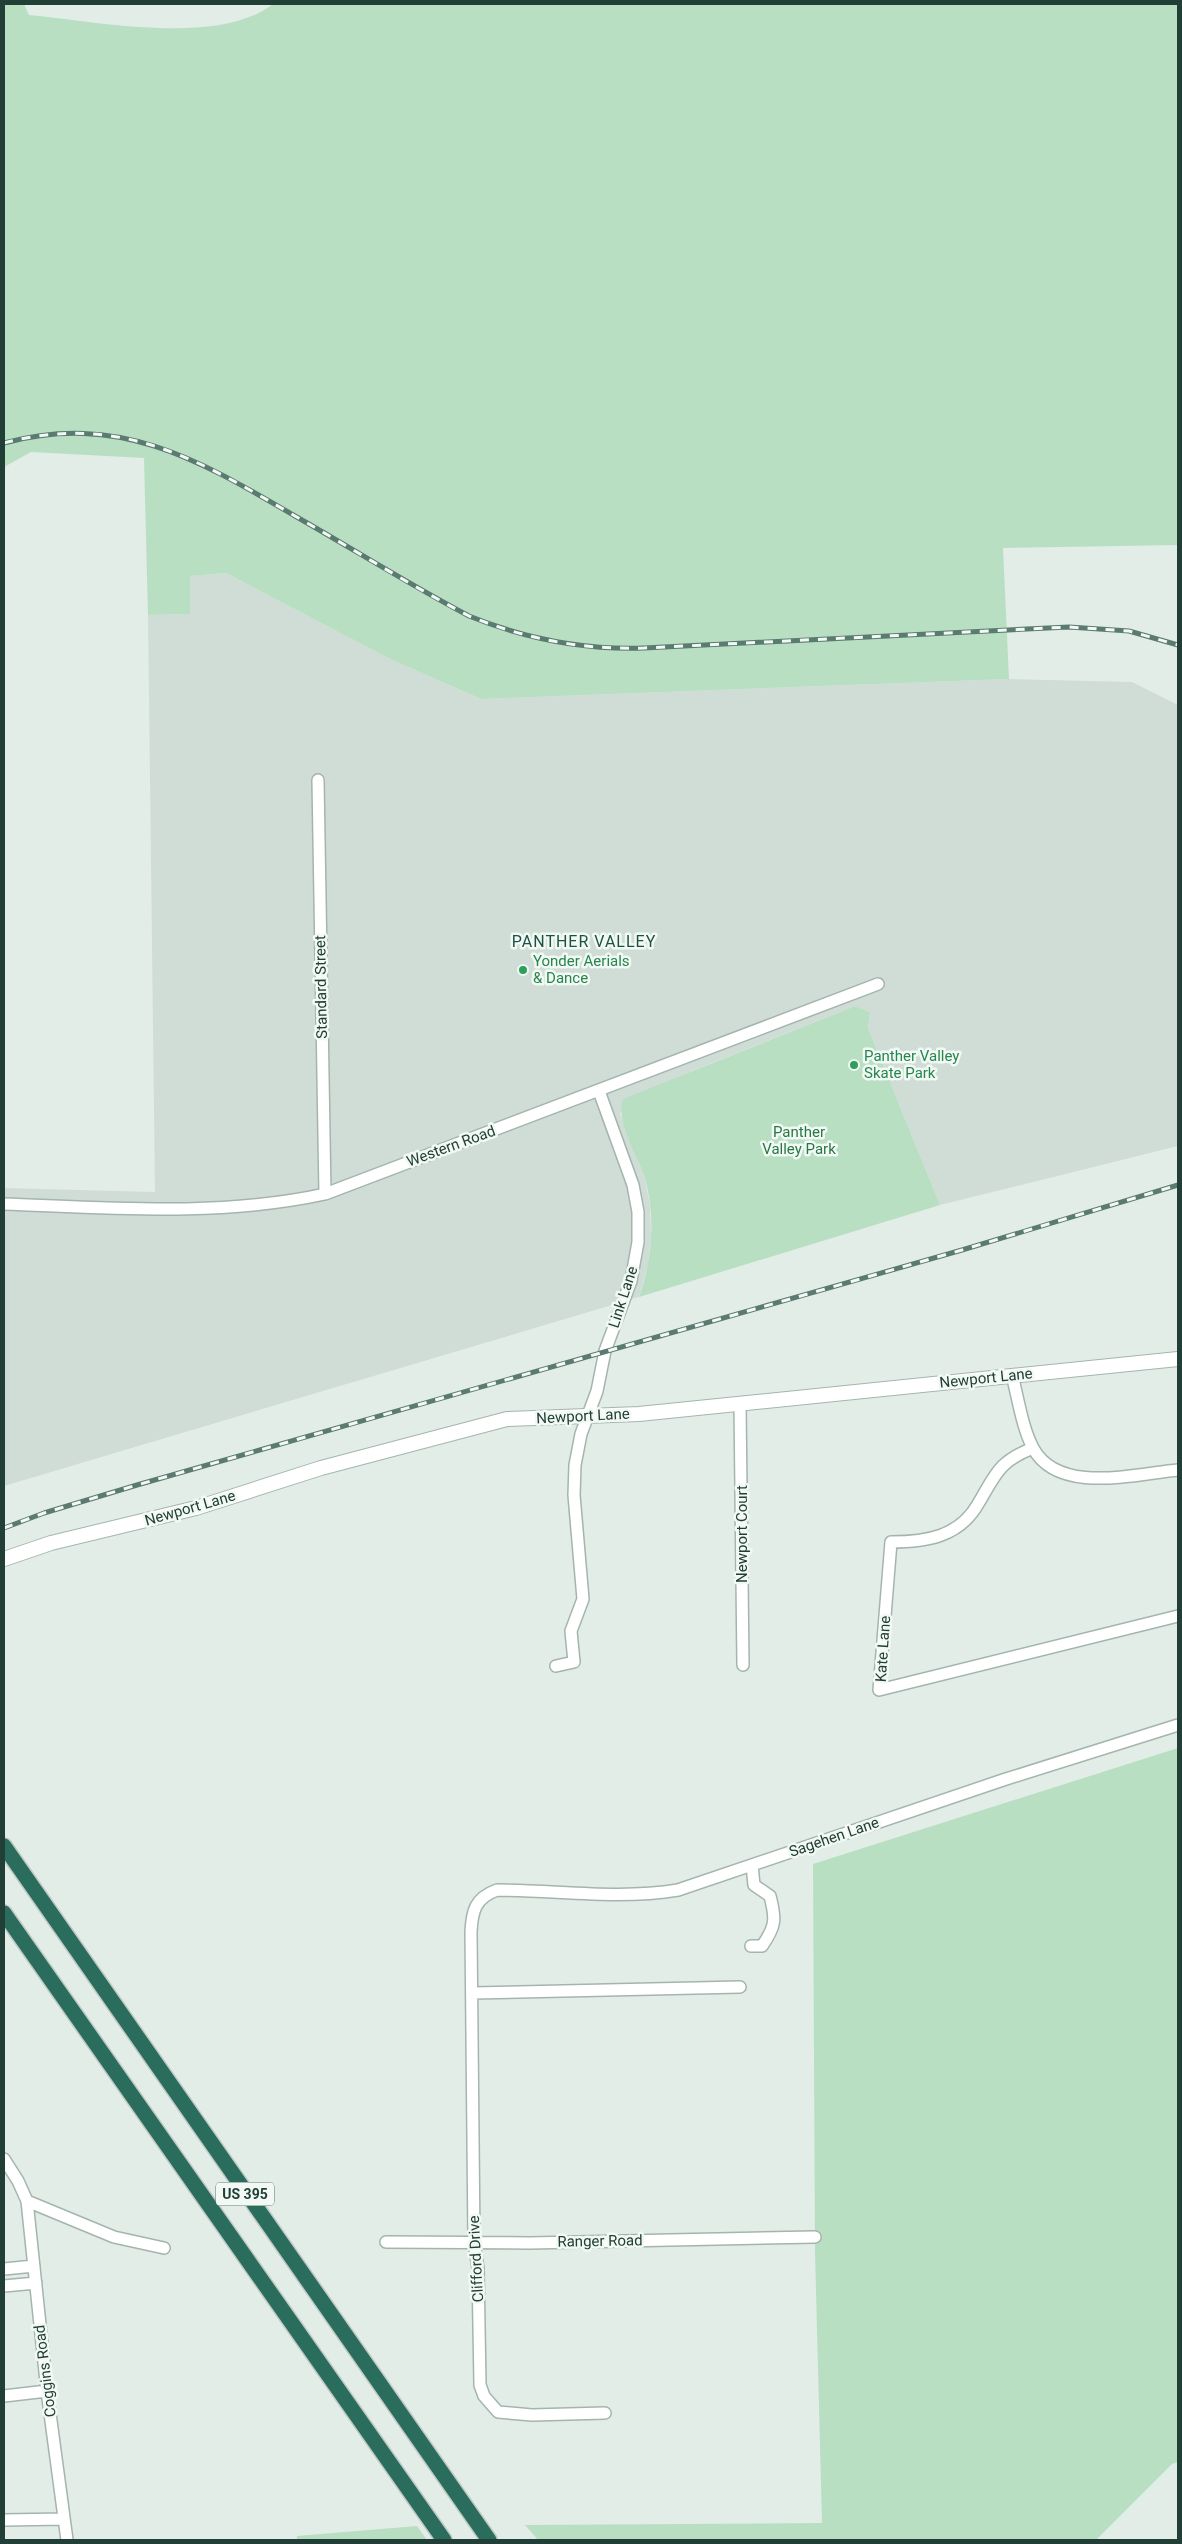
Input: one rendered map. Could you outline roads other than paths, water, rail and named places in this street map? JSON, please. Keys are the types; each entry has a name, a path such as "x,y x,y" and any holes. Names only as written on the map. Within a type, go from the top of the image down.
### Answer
{"highway":[{"name":"US 395","path":"4,1846 489,2540"},
{"name":"US 395","path":"4,1913 444,2540"}],"street":[{"name":"Standard Street","path":"318,780 325,1194"},
{"name":"Western Road","path":"4,1204 155,1210 223,1209 288,1202 325,1194 878,984"},
{"name":"Link Lane","path":"556,1666 574,1662 572,1631 583,1599 574,1496 575,1466 581,1434 590,1416 598,1391 605,1351 631,1281 638,1235 638,1212 633,1185 599,1091"},
{"name":"Newport Lane","path":"4,1559 51,1543 187,1510 321,1468 507,1419 590,1416 740,1404 1178,1359"},
{"path":"1012,1375 1033,1448 1052,1469 1075,1478 1178,1470"},
{"name":"Newport Court","path":"740,1404 743,1665"},
{"name":"Kate Lane","path":"1033,1448 1013,1457 997,1471 978,1504 960,1526 931,1540 891,1542 879,1690 1178,1616"},
{"name":"Sagehen Lane","path":"482,1897 497,1890 604,1895 657,1893 678,1890 1003,1780 1178,1725"},
{"path":"751,1946 762,1946 772,1932 776,1916 770,1896 754,1885 752,1865"},
{"name":"Clifford Drive","path":"482,1897 475,1907 472,1924 474,2242 478,2268 480,2385 492,2406 498,2412 532,2415 605,2413"},
{"path":"472,1993 740,1987"},
{"name":"Coggins Road","path":"4,2159 18,2181 27,2201 47,2392 66,2540"},
{"path":"27,2201 114,2237 164,2248"},
{"name":"Ranger Road","path":"386,2242 530,2243 815,2237"},
{"path":"4,2269 34,2266"},
{"path":"4,2286 36,2283"},
{"path":"4,2396 47,2392"},
{"path":"4,2520 64,2519"}],"railway":[{"path":"4,443 46,435 85,433 122,438 157,447 191,460 225,477 469,616 533,637 576,645 644,648 1069,627 1129,631 1178,645"},
{"path":"4,1528 44,1513 137,1485 962,1250 1178,1185"}],"place":[{"name":"Yonder Aerials & Dance","path":"523,970"},
{"name":"Panther Valley Skate Park","path":"854,1065"}],"district":[{"name":"PANTHER VALLEY","path":"584,941"}],"park label":[{"name":"Panther Valley Park","path":"799,1140"}]}
